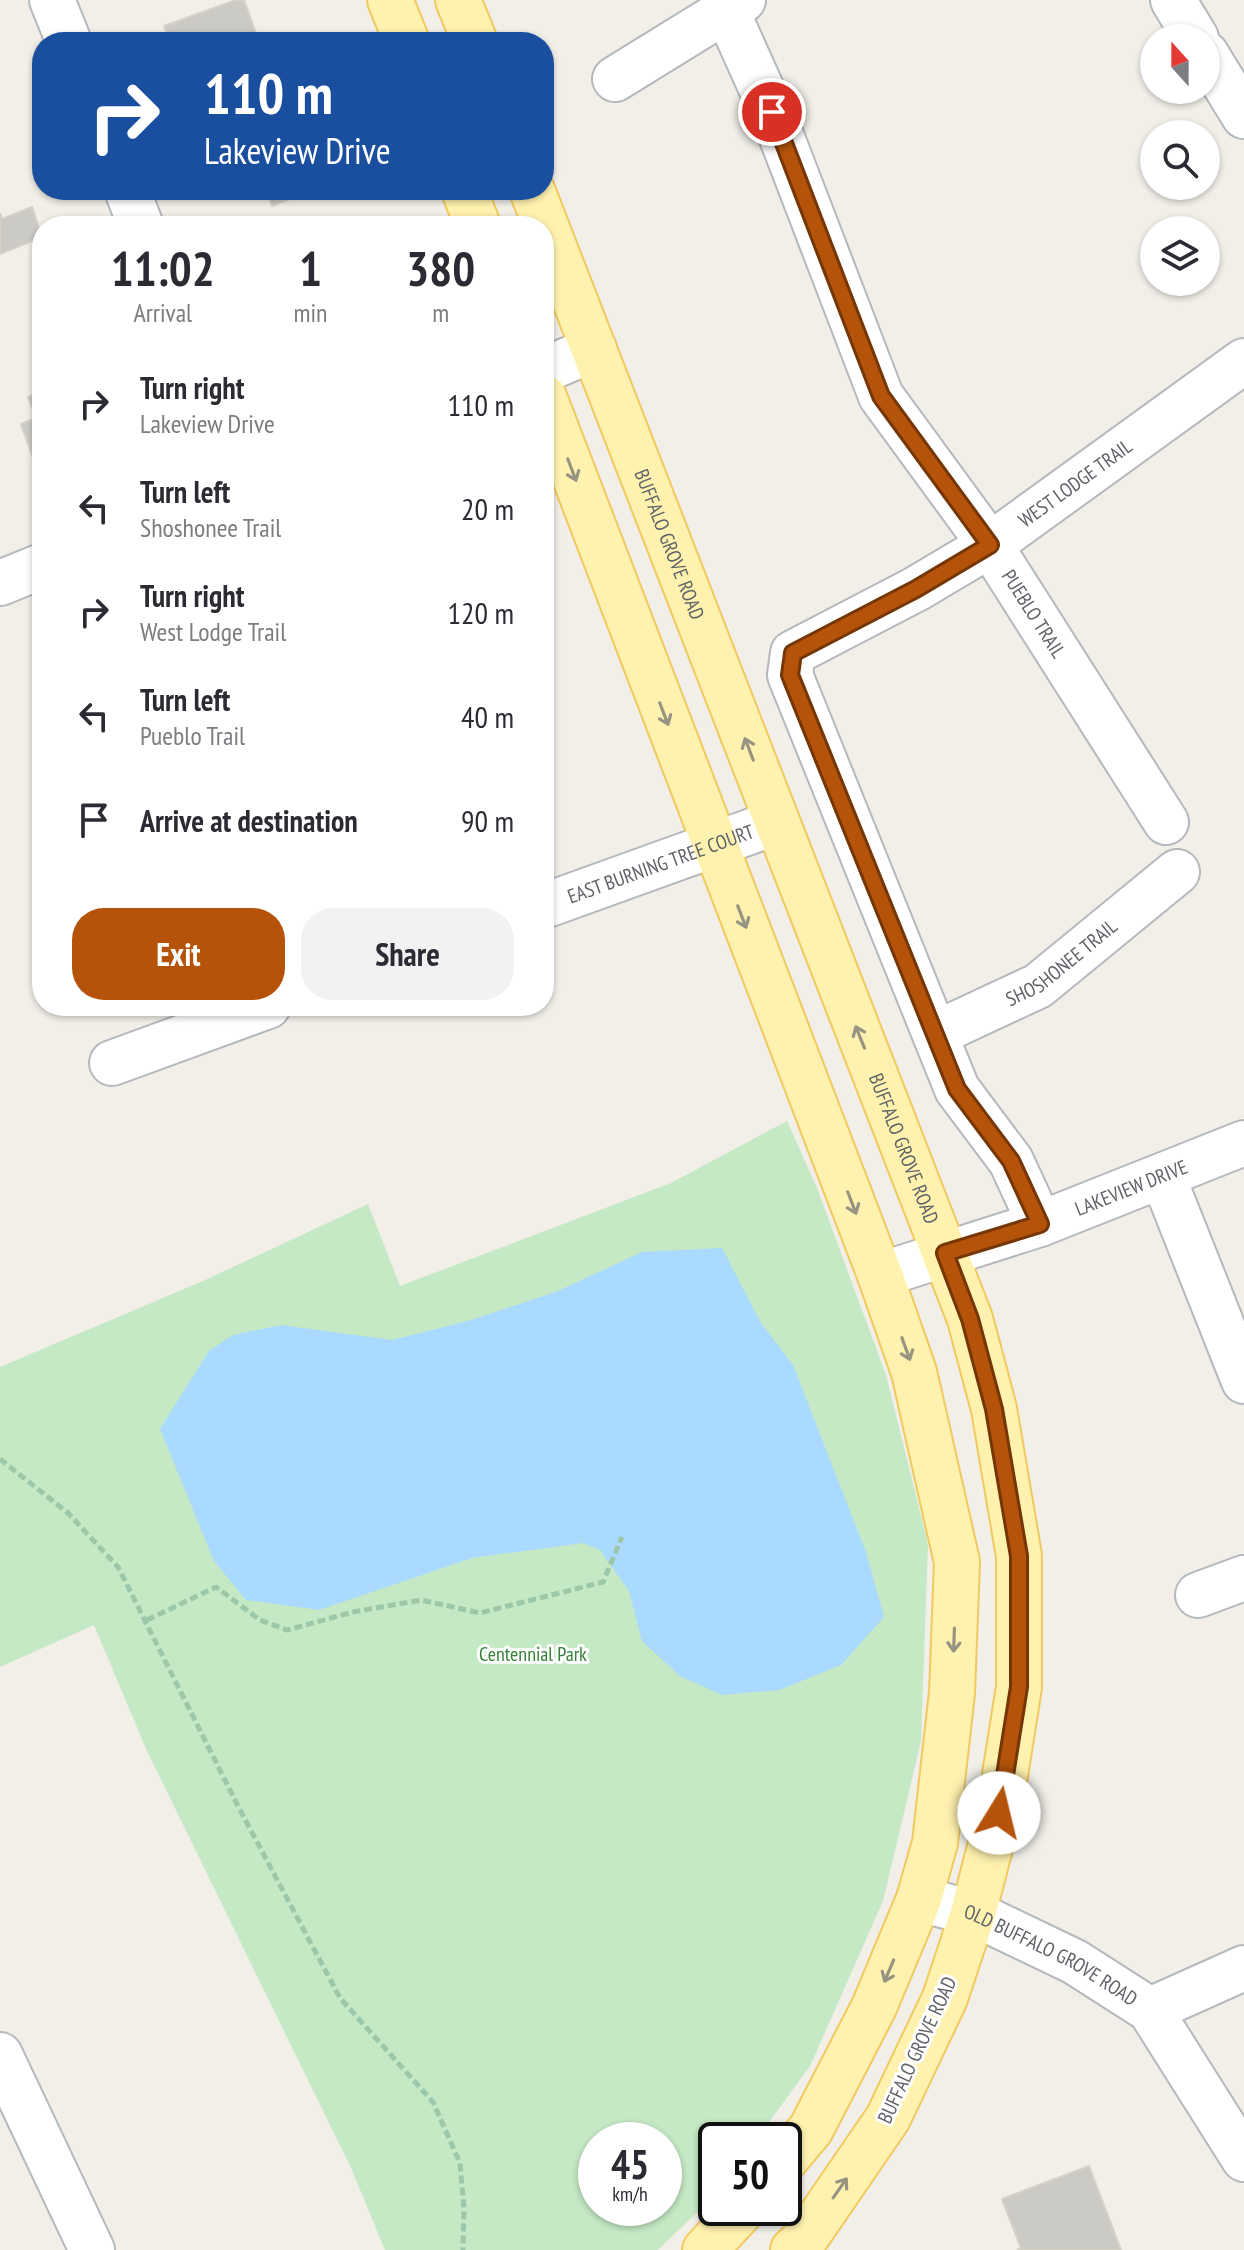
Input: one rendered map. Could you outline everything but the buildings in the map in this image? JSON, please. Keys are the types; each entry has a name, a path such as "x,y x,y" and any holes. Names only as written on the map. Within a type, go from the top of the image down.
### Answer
{"main road":[{"path":"390,0 403,32"},
{"path":"458,0 471,32"},
{"name":"BUFFALO GROVE ROAD","path":"554,246 970,1319 994,1409 1019,1556 1019,1687 999,1813 973,1913 945,1998 888,2118 805,2239 793,2250"},
{"path":"554,423 880,1275 914,1372 957,1562 952,1693 935,1843 919,1899 874,2007 811,2129 802,2140"},
{"path":"705,2250 727,2226"}],"street":[{"path":"52,0 65,32"},
{"path":"1173,0 1188,24"},
{"path":"615,79 735,6"},
{"name":"PUEBLO TRAIL","path":"735,6 772,112 881,396 990,545 1166,822"},
{"path":"1220,77 1244,116"},
{"path":"554,366 594,349"},
{"name":"WEST LODGE TRAIL","path":"935,1034 790,675 793,653 916,589 990,545 1244,361"},
{"path":"0,583 32,570"},
{"name":"EAST BURNING TREE COURT","path":"554,902 777,822"},
{"name":"SHOSHONEE TRAIL","path":"935,1034 1038,986 1177,872"},
{"path":"112,1063 241,1016"},
{"path":"935,1034 957,1089 1011,1161 1040,1224"},
{"name":"LAKEVIEW DRIVE","path":"880,1275 1040,1224 1244,1143"},
{"path":"1163,1177 1244,1381"},
{"path":"1198,1595 1244,1578"},
{"name":"OLD BUFFALO GROVE ROAD","path":"919,1899 973,1913 1075,1962 1150,2010 1244,2159"},
{"path":"1150,2010 1244,1968"},
{"path":"0,2055 92,2250"}],"path":[{"path":"0,1459 68,1513 118,1567 239,1808 340,1998 433,2102 460,2163 464,2208 463,2250"},
{"path":"147,1620 216,1587 260,1620 287,1630 353,1612 421,1600 480,1613 603,1582 622,1537"}],"green space":[{"name":"Centennial Park","path":"787,1121 817,1188 886,1375 928,1544 921,1741 883,1901 810,2066 769,2122 698,2122 698,2211 658,2250 385,2250 352,2170 147,1751 94,1625 0,1667 0,1367 203,1281 368,1204 400,1286 671,1183"}],"water":[{"path":"722,1248 761,1323 793,1365 866,1552 884,1617 841,1665 779,1690 722,1695 680,1676 642,1641 629,1591 600,1550 583,1543 472,1558 319,1610 246,1600 214,1561 160,1429 209,1351 233,1335 281,1325 392,1340 471,1320 558,1291 642,1252"}],"route":[{"path":"772,112 881,396 990,545 916,589 793,653 790,675 957,1089 1011,1161 1040,1224 945,1253 970,1319 994,1409 1019,1556 1019,1687 999,1813"}]}
